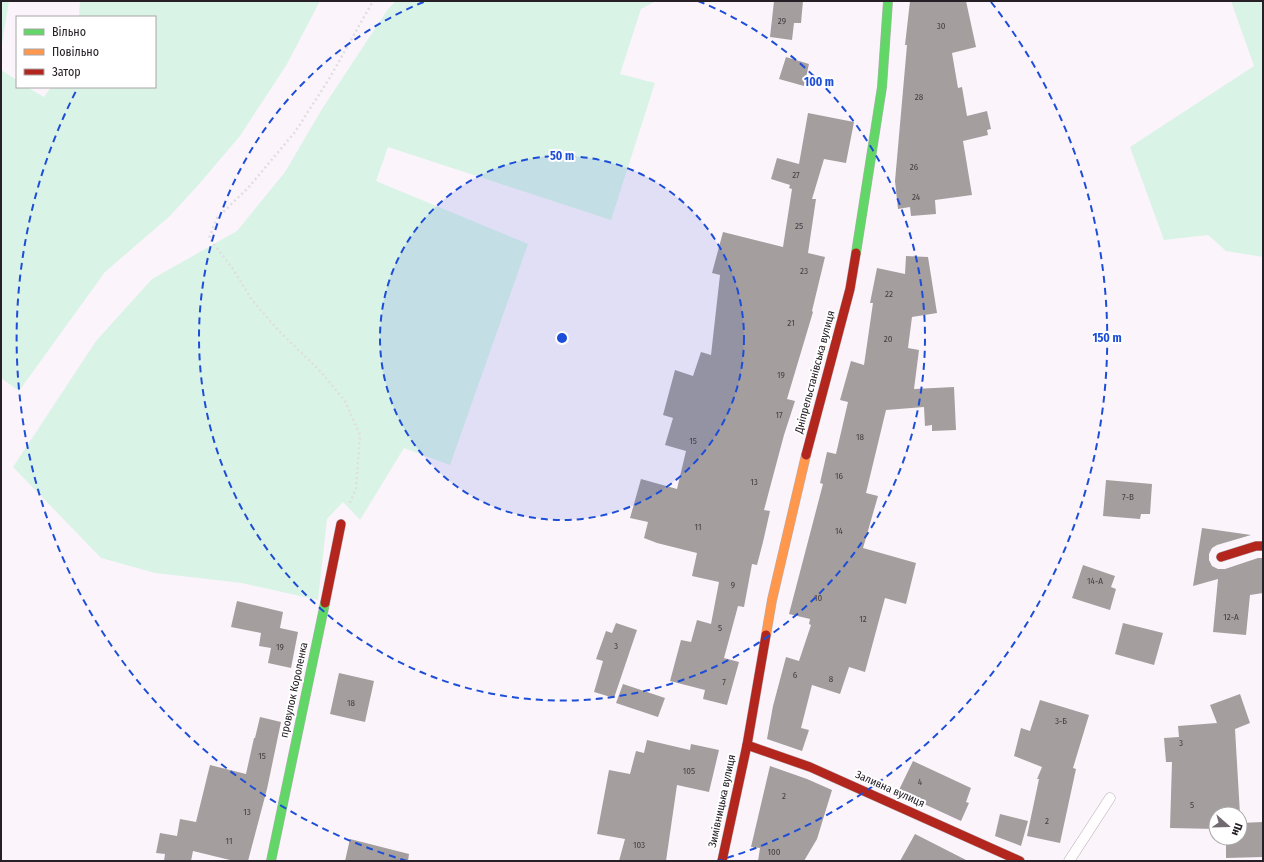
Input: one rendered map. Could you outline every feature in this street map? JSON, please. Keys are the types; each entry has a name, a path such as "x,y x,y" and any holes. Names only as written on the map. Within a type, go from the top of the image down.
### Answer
{"street":[{"name":"Дніпрельстанівська вулиця","path":"747,746 772,600 805,457 850,289 882,87 888,1"},
{"name":"провулок Короленка","path":"270,861 341,524"},
{"path":"1221,557 1256,546 1263,546"},
{"name":"Зимівницька вулиця","path":"722,861 747,746"},
{"name":"Заливна вулиця","path":"747,746 810,767 1020,861"}],"lane":[{"path":"1069,861 1110,798"}],"path":[{"path":"341,524 356,488 360,435 345,401 321,372 279,331 252,300 233,269 209,238 217,218 248,188 294,132 329,79 373,1"}],"green space":[{"path":"1,1 9,1 1,50"},
{"path":"80,1 320,1 287,64 240,136 170,216 105,272 19,391 1,378 1,70 16,79 16,88 29,88 44,97 50,88 156,88 156,16 79,16"},
{"path":"396,1 656,1 641,9 620,74 655,83 611,220 388,147 376,181 528,244 450,465 404,448 360,520 343,502 327,519 318,600 242,583 155,573 101,558 13,467 96,341 152,279 237,231 285,172 322,109 388,9"},
{"path":"1231,1 1263,1 1263,257 1226,251 1208,235 1164,240 1130,147 1254,66"}],"building":[{"path":"774,1 803,1 801,23 794,23 792,40 770,37"},
{"path":"910,1 966,1 976,47 952,53 958,88 962,87 967,116 987,111 991,129 987,130 988,135 963,141 972,195 935,200 936,214 911,216 910,207 898,209 895,181 907,45 905,45"},
{"path":"786,57 809,64 804,86 779,79"},
{"path":"808,113 854,122 846,163 824,159 812,199 816,199 808,253 825,257 813,312 787,399 795,401 784,435 764,510 770,511 763,542 757,565 752,564 744,607 738,606 724,658 739,662 727,705 703,699 705,690 670,681 681,640 691,642 697,620 711,624 719,582 692,576 697,553 657,543 644,538 648,522 630,518 641,479 677,489 686,451 665,445 673,418 663,415 675,370 693,376 701,352 711,355 720,275 712,273 723,232 783,247 792,189 789,188 790,185 771,179 777,158 799,164"},
{"path":"906,256 928,257 937,313 912,317 908,348 919,350 914,389 954,387 956,430 932,431 932,425 925,426 924,407 886,410 866,493 878,496 863,548 916,563 906,604 885,598 865,672 849,667 840,694 812,685 801,728 809,730 802,751 767,739 773,706 786,657 799,661 811,625 809,624 810,619 789,614 823,484 820,483 827,452 836,454 848,402 840,400 851,361 864,365 873,303 870,303 877,268 905,274"},
{"path":"1106,480 1152,484 1150,514 1141,514 1140,519 1103,516"},
{"path":"1202,528 1251,535 1217,545 1212,548 1209,554 1209,560 1212,566 1218,569 1225,569 1258,558 1263,558 1263,593 1250,595 1246,635 1213,632 1218,579 1193,586"},
{"path":"1083,565 1115,576 1111,587 1116,589 1110,610 1072,598"},
{"path":"237,601 283,612 280,628 298,632 291,668 268,663 271,648 259,646 261,633 231,627"},
{"path":"616,623 637,630 614,698 594,692 603,661 596,659 606,631 612,633"},
{"path":"1123,623 1163,633 1154,665 1115,654"},
{"path":"339,673 374,681 365,722 330,714"},
{"path":"623,684 665,698 658,717 616,703"},
{"path":"1240,694 1250,723 1235,729 1240,806 1208,806 1208,829 1170,828 1172,762 1166,762 1164,738 1179,737 1178,726 1217,723 1210,705"},
{"path":"1040,700 1089,715 1073,768 1076,769 1060,843 1027,836 1039,779 1037,779 1042,767 1014,756 1021,728 1030,731"},
{"path":"260,717 281,722 267,789 248,861 234,861 193,851 191,861 164,861 165,854 156,853 160,833 177,836 180,819 196,822 210,765 246,774"},
{"path":"647,740 690,750 691,744 719,750 709,792 677,785 666,861 619,861 625,839 597,834 609,770 630,774 636,751 644,753"},
{"path":"913,761 971,788 966,802 969,803 961,821 898,792"},
{"path":"770,766 807,779 832,790 817,839 804,861 758,861 760,848 751,847"},
{"path":"1000,814 1028,821 1021,846 995,836"},
{"path":"1263,822 1263,857 1226,858 1226,846 1248,846 1248,823"},
{"path":"915,834 968,861 900,861"},
{"path":"350,839 409,854 408,861 345,861"}],"traffic: fast":[{"path":"856,253 882,87 888,1"},
{"path":"271,861 325,603"}],"traffic: slow":[{"path":"766,635 772,600 806,455"}],"traffic: jam":[{"path":"806,455 850,289 856,253"},
{"path":"325,603 341,524"},
{"path":"1221,557 1256,546 1263,546"},
{"path":"722,861 747,745 766,635"},
{"path":"747,745 810,767 1020,861"}]}
